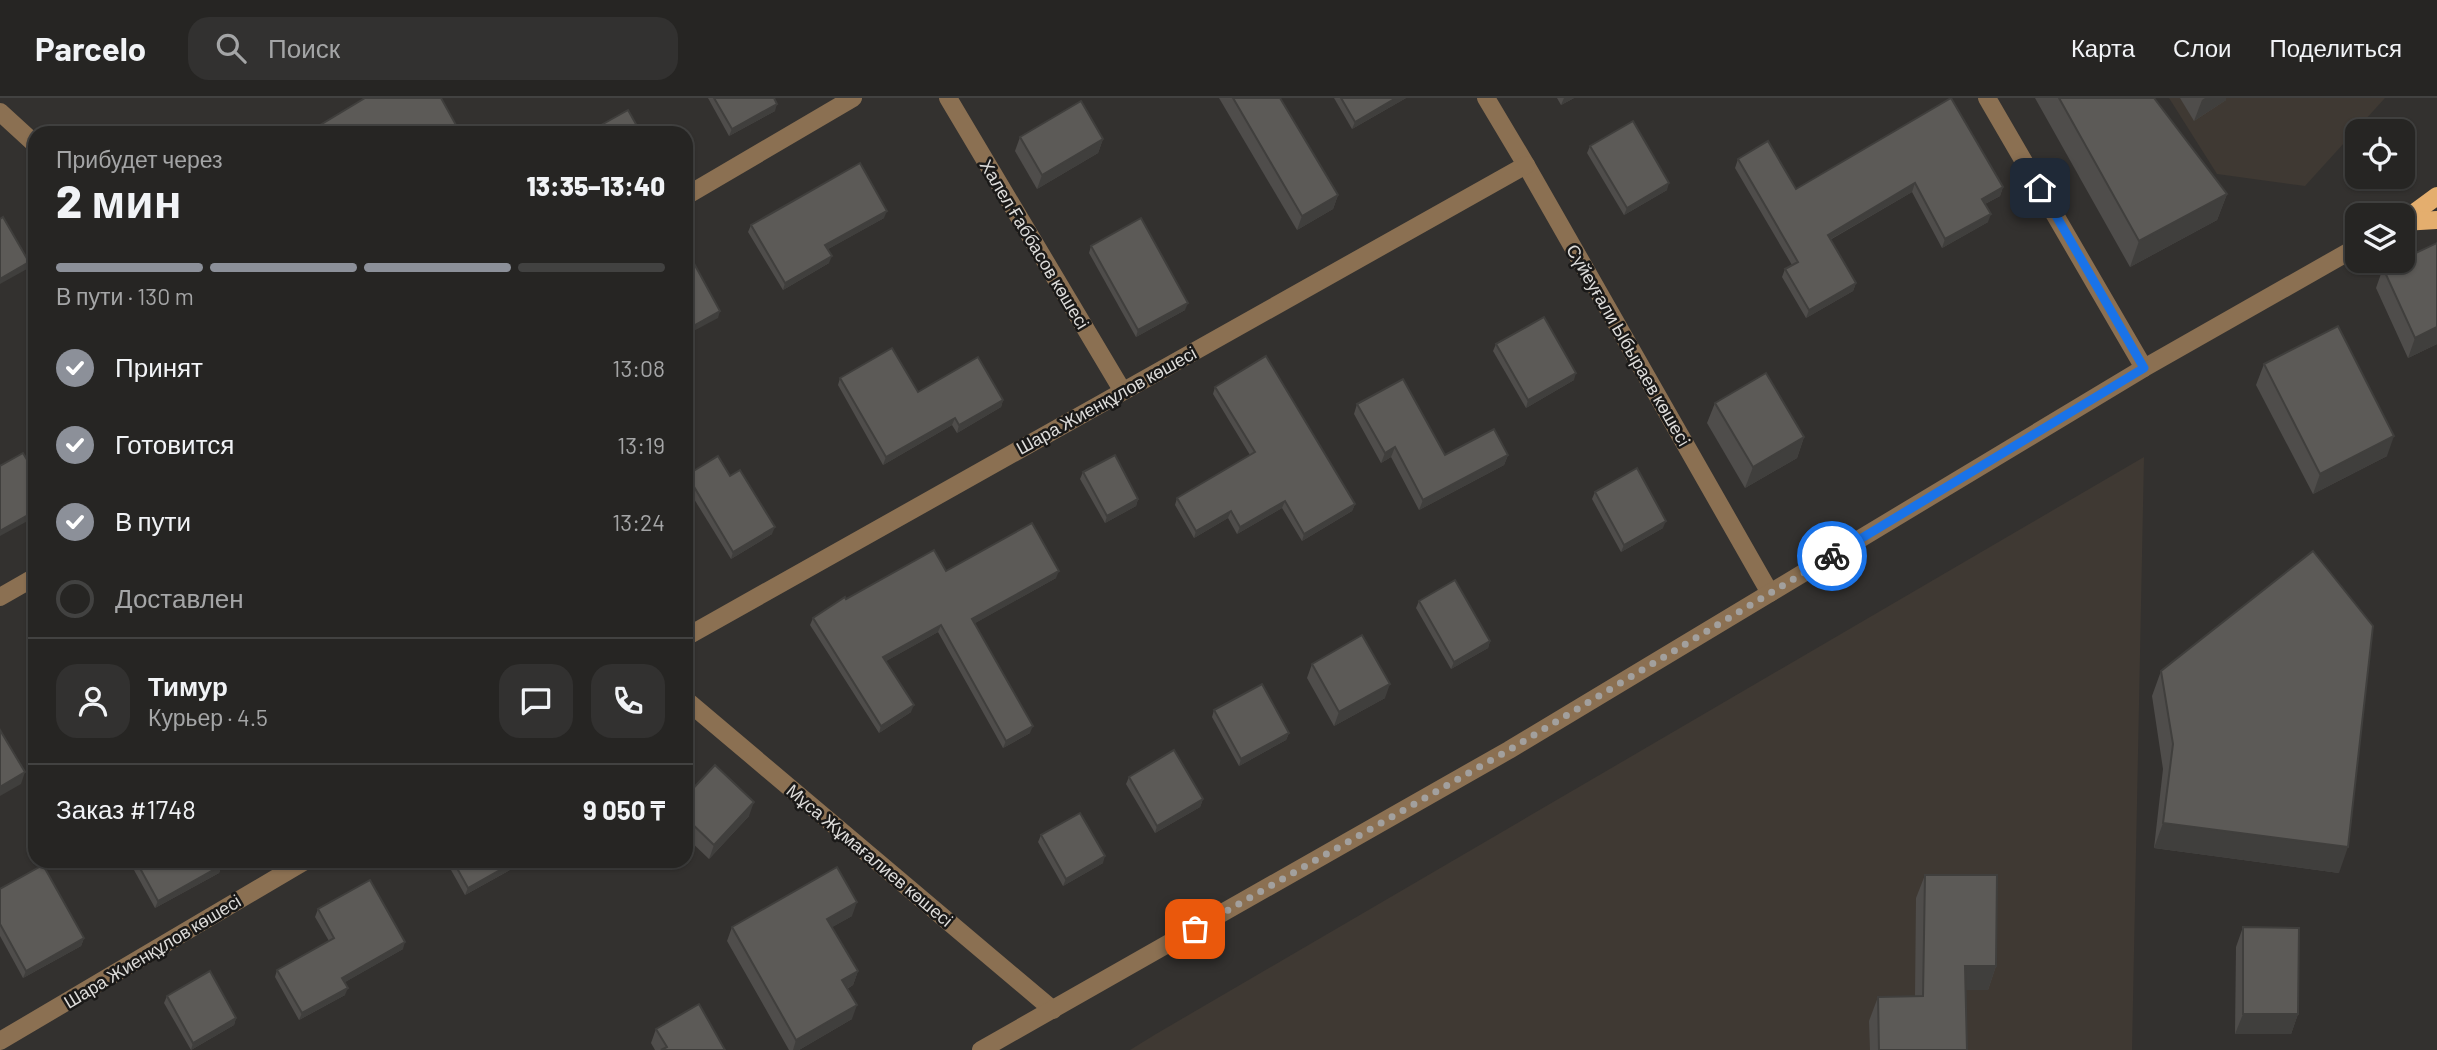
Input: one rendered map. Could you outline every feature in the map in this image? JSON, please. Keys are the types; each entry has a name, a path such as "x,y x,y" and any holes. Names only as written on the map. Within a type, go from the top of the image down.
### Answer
{"main road":[{"path":"2415,212 2437,196"},
{"path":"2415,221 2437,220"}],"street":[{"path":"693,192 853,98"},
{"name":"Халел Ғаббасов көшесі","path":"948,98 1122,390"},
{"name":"Сүйеуғали Ыбыраев көшесi","path":"1486,98 1770,593"},
{"path":"1987,98 2144,368"},
{"path":"0,112 28,138"},
{"name":"Шара Жиенқұлов көшесі","path":"693,633 1526,165"},
{"path":"2415,217 2437,209"},
{"path":"981,1050 1509,750 2144,368 2345,254"},
{"path":"0,597 28,581"},
{"name":"Мұса Жұмағалиев көшесі","path":"693,706 1053,1010"},
{"name":"Шара Жиенқұлов көшесі","path":"0,1041 293,868"}],"shaded area":[{"path":"2169,98 2385,98 2366,119 2345,119 2345,142 2305,186 2217,174"},
{"path":"2144,457 2132,1050 1130,1050 1156,1034"}],"building":[{"path":"365,98 441,98 456,125 454,126 319,126"},
{"path":"714,98 774,98 777,104 732,129"},
{"path":"1233,98 1280,98 1338,195 1302,216"},
{"path":"1341,98 1396,98 1355,122"},
{"path":"1951,98 2003,187 1982,199 1991,214 1945,239 1915,183 1828,235 1856,283 1809,310 1785,269 1798,262 1738,159 1768,141 1796,189"},
{"path":"2059,98 2154,98 2227,194 2139,241"},
{"path":"1081,101 1103,139 1042,175 1020,137"},
{"path":"628,110 637,126 599,126"},
{"path":"1633,121 1669,183 1627,208 1590,146"},
{"path":"860,163 887,211 825,245 832,256 785,283 751,225"},
{"path":"3,217 28,263 0,279 0,219"},
{"path":"1141,218 1188,303 1138,330 1091,246"},
{"path":"2437,243 2437,327 2415,338 2385,273 2415,273 2415,253"},
{"path":"693,262 720,311 693,326"},
{"path":"1544,317 1576,373 1528,400 1496,344"},
{"path":"2338,326 2394,436 2320,474 2264,364"},
{"path":"892,348 918,392 978,357 1003,400 959,425 955,418 886,457 840,378"},
{"path":"1266,356 1355,504 1304,534 1285,501 1240,527 1231,511 1196,531 1177,498 1255,452 1215,387"},
{"path":"1766,373 1804,437 1753,467 1715,403"},
{"path":"1403,379 1445,455 1494,429 1508,455 1423,500 1395,447 1385,453 1357,404"},
{"path":"23,453 28,461 28,515 0,531 0,466"},
{"path":"1115,455 1138,499 1107,516 1083,472"},
{"path":"718,456 730,476 740,470 775,527 733,552 693,485 693,471"},
{"path":"1637,468 1666,521 1624,545 1595,492"},
{"path":"1032,523 1059,571 972,619 1033,726 1006,741 941,625 883,657 914,705 881,726 813,618 845,597 846,599 934,550 946,571"},
{"path":"2313,551 2373,626 2348,847 2163,823 2173,744 2161,671"},
{"path":"1455,580 1490,641 1454,662 1419,601"},
{"path":"1362,635 1390,684 1339,712 1312,664"},
{"path":"1262,684 1289,733 1241,759 1214,710"},
{"path":"0,730 25,772 0,787"},
{"path":"1174,750 1203,799 1157,826 1129,777"},
{"path":"715,765 754,802 714,845 693,825 693,789"},
{"path":"1080,813 1105,856 1066,879 1041,835"},
{"path":"837,867 857,902 827,919 858,971 842,980 857,1005 796,1040 732,927"},
{"path":"38,868 45,868 84,938 26,971 0,924 0,889"},
{"path":"140,868 217,868 158,901"},
{"path":"457,868 504,868 468,888"},
{"path":"1925,875 1997,875 1996,966 1965,966 1967,1050 1879,1050 1878,997 1923,996"},
{"path":"370,880 405,942 342,978 348,988 302,1013 277,970 334,938 318,909"},
{"path":"2243,927 2299,928 2298,1014 2243,1014"},
{"path":"210,971 236,1018 193,1043 167,996"},
{"path":"699,1004 725,1050 661,1050 667,1047 656,1029"}],"way so far":[{"path":"1195,929 1509,750 1832,556"}],"route":[{"path":"1832,556 2144,368 2040,188"}]}
